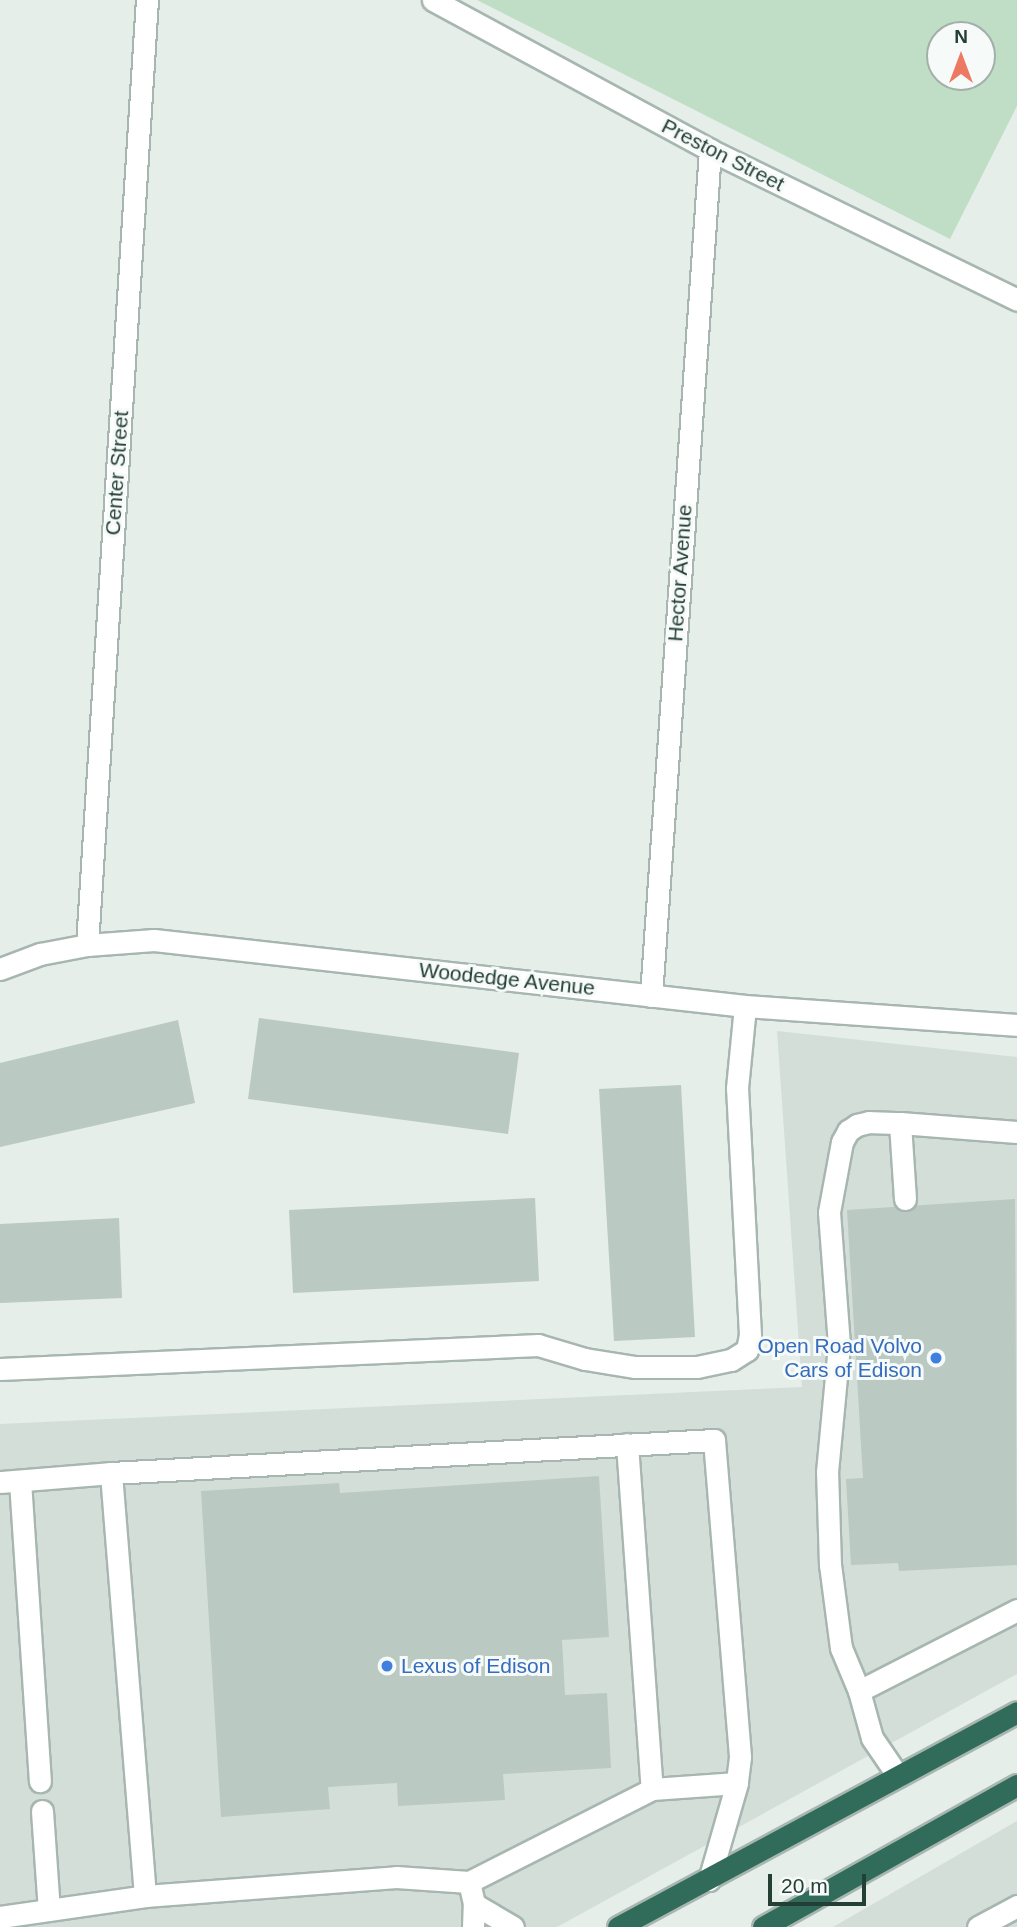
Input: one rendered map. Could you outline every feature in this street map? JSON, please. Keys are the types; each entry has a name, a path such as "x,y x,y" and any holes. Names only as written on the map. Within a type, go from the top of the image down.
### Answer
{"highway":[{"path":"618,1927 1017,1712"},
{"path":"763,1927 1017,1785"}],"street":[{"name":"Center Street","path":"87,945 147,0"},
{"name":"Preston Street","path":"433,0 710,150 1017,300"},
{"name":"Hector Avenue","path":"651,996 710,150"},
{"name":"Woodedge Avenue","path":"0,969 40,954 87,945 154,940 745,1006 1017,1025"},
{"path":"0,1369 538,1345 585,1359 635,1367 697,1367 731,1360 747,1350 750,1335 737,1088 745,1006"},
{"path":"898,1776 872,1738 859,1691 841,1648 831,1565 827,1472 839,1345 829,1212 842,1142 848,1131 869,1122 1017,1132"},
{"path":"900,1123 905,1199"},
{"path":"40,1782 10,1481 111,1473 715,1440 740,1757 737,1783 709,1880"},
{"path":"627,1444 652,1789"},
{"path":"111,1473 145,1896"},
{"path":"859,1691 1017,1611"},
{"path":"0,1917 145,1896 396,1877 469,1882 652,1789 737,1783"},
{"path":"42,1811 49,1910"},
{"path":"469,1882 474,1904 472,1927"},
{"path":"474,1904 513,1927"},
{"path":"978,1927 1017,1906"}],"shaded area":[{"path":"777,1031 1017,1057 1017,1674 557,1927 0,1927 0,1424 802,1387"},
{"path":"1017,1821 1017,1927 833,1927"}],"green space":[{"path":"477,0 1017,0 1017,106 950,239"}],"building":[{"path":"259,1018 519,1053 508,1134 248,1099"},
{"path":"178,1020 195,1103 0,1147 0,1063"},
{"path":"681,1085 695,1337 614,1341 599,1089"},
{"path":"535,1198 539,1281 293,1293 289,1210"},
{"name":"Open Road Volvo Cars of Edison","path":"1015,1199 1017,1565 899,1571 898,1563 851,1565 846,1479 863,1478 847,1210"},
{"path":"119,1218 122,1298 0,1303 0,1224"},
{"name":"Lexus of Edison","path":"599,1476 609,1637 562,1640 565,1695 607,1693 611,1768 503,1774 505,1800 398,1806 397,1783 328,1787 330,1809 221,1817 201,1491 339,1483 340,1493"}],"place":[{"name":"Open Road Volvo Cars of Edison","path":"936,1358"},
{"name":"Lexus of Edison","path":"387,1666"}]}
